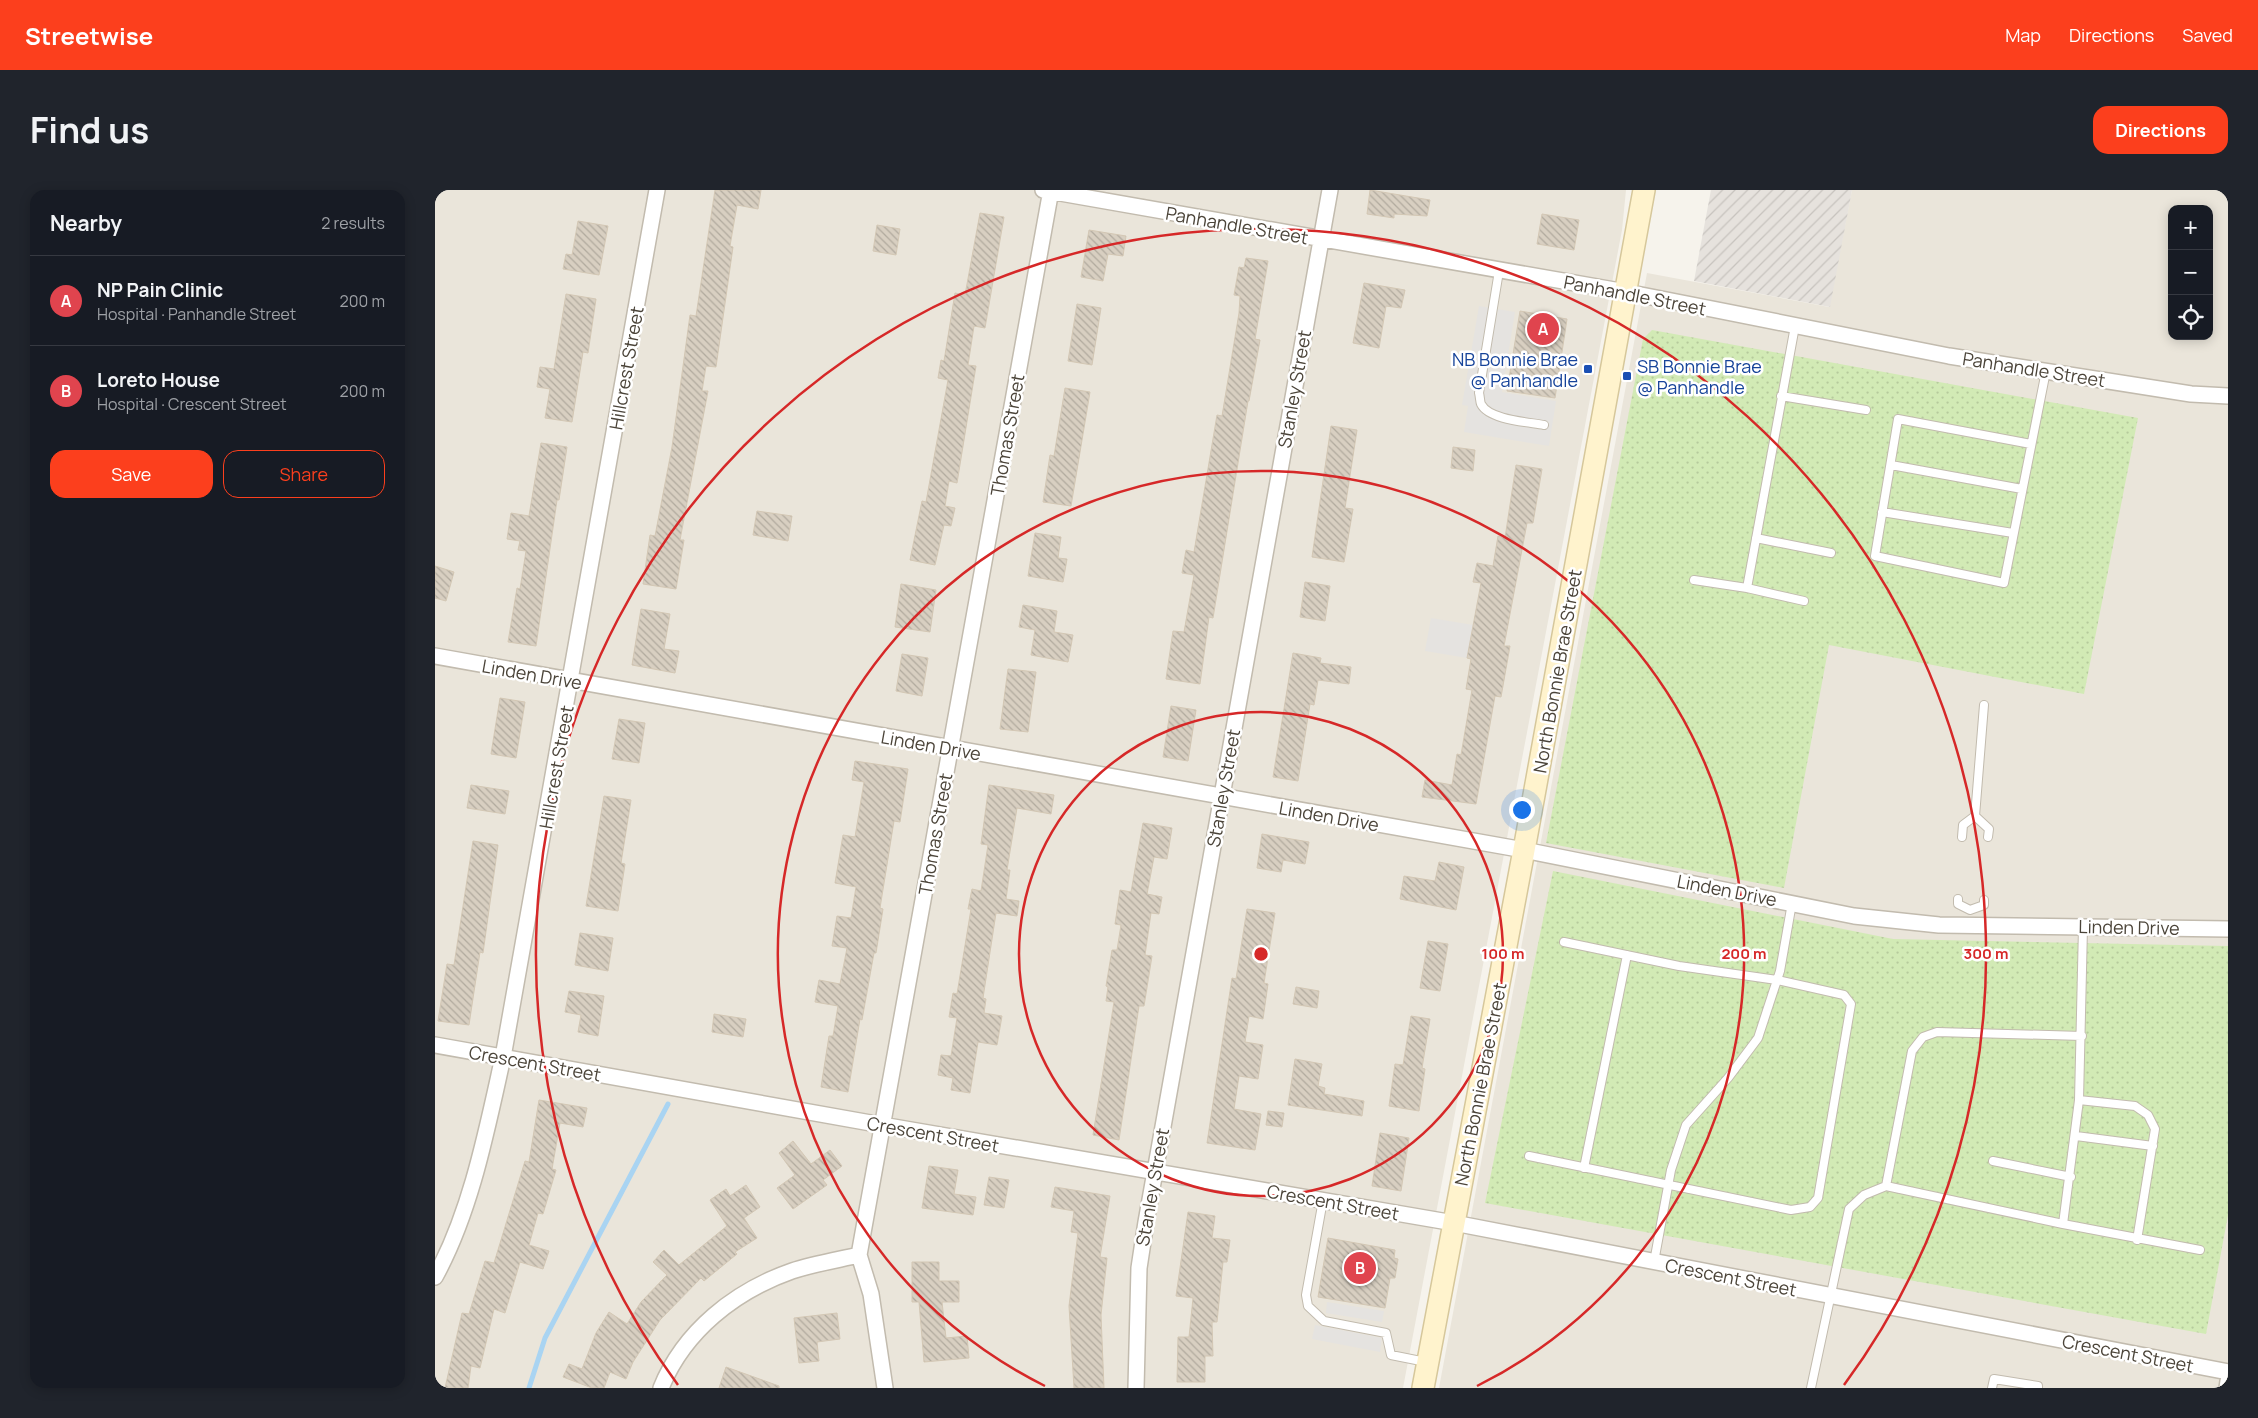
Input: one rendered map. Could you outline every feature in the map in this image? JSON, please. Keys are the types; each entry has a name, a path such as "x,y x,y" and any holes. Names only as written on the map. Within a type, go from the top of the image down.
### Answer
{"main road":[{"name":"North Bonnie Brae Street","path":"1423,1388 1525,850 1643,190"}],"street":[{"name":"Hillcrest Street","path":"435,1277 462,1211 480,1159 503,1057 657,190"},
{"name":"Panhandle Street","path":"1048,190 1321,240 1626,292 1949,356 2191,394 2228,396"},
{"name":"Thomas Street","path":"885,1388 871,1294 859,1255 951,748 1048,190"},
{"name":"Stanley Street","path":"1136,1388 1139,1268 1330,190"},
{"name":"Linden Drive","path":"435,656 1525,850 1854,916 1939,925 2228,929"},
{"name":"Crescent Street","path":"435,1045 882,1125 1454,1223 2228,1372"},
{"path":"661,1388 688,1341 721,1308 763,1283 793,1271 859,1255"},
{"path":"2227,1388 2228,1381"}],"lane":[{"path":"1499,271 1479,393 1481,405 1489,413 1498,416 1544,424"},
{"path":"1747,588 1795,326"},
{"path":"2031,444 1898,419 1875,556 2004,582 2046,371"},
{"path":"1781,396 1866,410"},
{"path":"1891,465 2022,489"},
{"path":"1882,512 2013,533"},
{"path":"1756,538 1831,553"},
{"path":"1694,580 1747,588 1803,601"},
{"path":"1985,705 1975,816 1989,829 1988,837"},
{"path":"1962,837 1963,825 1975,816"},
{"path":"1959,899 1958,904 1971,910 1984,905 1984,900"},
{"path":"1654,1262 1668,1185 1686,1125 1728,1078 1758,1038 1777,980 1792,903"},
{"path":"1970,925 1971,910"},
{"path":"2063,1224 2071,1177 2079,1100 2082,1036 2083,927"},
{"path":"1529,1156 1791,1210 1810,1207 1818,1198 1851,1004 1845,994 1777,980 1679,966 1564,942"},
{"path":"1584,1168 1627,955"},
{"path":"1886,1186 1912,1051 1923,1037 1937,1032 2082,1036"},
{"path":"2079,1100 2135,1106 2148,1114 2155,1129 2137,1240"},
{"path":"2076,1136 2153,1146"},
{"path":"1993,1161 2071,1177"},
{"path":"1811,1388 1849,1209 1864,1194 1886,1186 2137,1240 2200,1250"},
{"path":"1323,1200 1306,1294 1307,1306 1324,1321 1386,1334 1391,1355 1428,1362"},
{"path":"1993,1388 1994,1379 2038,1386 2038,1388"}],"shaded area":[{"path":"435,190 1626,190 1622,230 1403,1388 435,1388"},
{"path":"1711,190 1852,190 1830,307 1694,281"},
{"path":"1852,190 2228,190 2228,1388 1439,1388 1647,273 1829,307"},
{"path":"1479,306 1515,312 1502,392 1556,401 1549,446 1464,432 1468,406 1462,405"},
{"path":"1431,618 1473,625 1467,658 1425,651"},
{"path":"1327,1302 1384,1311 1382,1322 1326,1313"},
{"path":"1315,1325 1382,1338 1380,1352 1312,1339"}],"green space":[{"path":"1652,330 2138,418 2084,694 1829,645 1784,888 1546,843 1643,339"},
{"path":"1553,871 1893,939 2228,946 2228,1215 2206,1334 1485,1203"}],"building":[{"path":"715,190 761,190 758,209 737,205 730,246 733,247 716,367 706,366 702,391 708,391 680,540 684,540 676,589 643,584 650,535 655,536 672,447 690,315 696,316"},
{"path":"1370,190 1430,200 1427,216 1394,214 1394,218 1367,214"},
{"path":"980,213 1004,217 985,328 974,326 968,365 976,366 957,483 949,481 945,506 955,508 951,526 944,525 935,565 910,560 922,501 926,502 948,380 938,378 941,360 944,361 955,293 965,295"},
{"path":"1542,214 1579,220 1574,250 1537,244"},
{"path":"578,221 608,226 599,275 563,269 566,254 572,255"},
{"path":"877,225 900,229 896,255 873,251"},
{"path":"1089,230 1126,236 1123,256 1108,254 1103,281 1081,277"},
{"path":"1246,258 1268,261 1255,339 1260,340 1248,401 1213,618 1209,617 1200,684 1166,679 1173,631 1184,632 1194,575 1182,573 1186,550 1194,552 1217,415 1222,416 1239,313 1240,296 1234,295 1239,267 1244,268"},
{"path":"1364,283 1405,290 1401,308 1386,306 1379,348 1353,343"},
{"path":"566,294 596,299 588,353 583,352 572,422 545,418 550,389 537,387 540,367 554,369"},
{"path":"1077,304 1101,308 1092,365 1068,361"},
{"path":"1520,311 1567,319 1555,398 1507,391"},
{"path":"1065,388 1090,392 1071,506 1043,502 1050,455 1054,456"},
{"path":"1331,426 1357,430 1345,508 1353,509 1344,562 1312,557"},
{"path":"541,443 567,447 559,500 557,500 536,646 508,642 517,588 520,589 526,551 518,550 520,541 507,539 511,513 529,516"},
{"path":"1453,447 1475,450 1473,471 1451,468"},
{"path":"1516,465 1542,469 1533,523 1527,523 1504,646 1510,646 1501,697 1495,696 1476,804 1422,797 1425,780 1452,785 1457,754 1461,755 1472,690 1466,689 1471,659 1467,658 1481,583 1473,582 1477,563 1493,566 1498,536 1505,538"},
{"path":"757,511 792,516 788,541 753,535"},
{"path":"1035,533 1061,537 1058,558 1067,559 1063,582 1028,576"},
{"path":"435,566 454,572 446,601 435,598"},
{"path":"1305,582 1330,586 1325,621 1300,617"},
{"path":"901,584 936,590 930,632 895,627"},
{"path":"1023,605 1057,611 1054,632 1073,635 1068,662 1031,655 1035,630 1019,627"},
{"path":"641,609 670,614 664,649 679,651 675,673 632,665"},
{"path":"1293,653 1321,658 1320,663 1351,667 1349,684 1318,680 1314,705 1310,704 1298,781 1273,777"},
{"path":"902,654 928,658 922,696 896,691"},
{"path":"1008,669 1036,672 1028,732 1000,729"},
{"path":"500,698 525,702 516,758 491,754"},
{"path":"1171,706 1196,710 1188,761 1163,757"},
{"path":"619,719 645,723 639,763 612,759"},
{"path":"855,761 908,769 900,822 894,821 880,908 883,909 876,953 874,953 862,1020 860,1019 848,1092 821,1087 829,1036 833,1036 838,1006 815,1002 819,980 840,984 847,948 832,946 837,916 851,918 856,887 835,883 843,835 855,837 864,782 852,780"},
{"path":"471,785 509,791 505,814 467,808"},
{"path":"989,785 1054,795 1051,814 1017,808 1007,870 1010,870 1006,899 1019,901 1017,916 996,913 983,998 986,999 984,1013 1002,1016 997,1045 978,1042 970,1093 951,1090 953,1078 938,1075 941,1055 951,1056 957,1018 949,1017 953,993 957,994 971,909 968,909 972,889 981,891 988,845 981,844"},
{"path":"604,796 631,800 621,863 625,864 618,911 586,906"},
{"path":"1143,823 1172,828 1167,859 1154,857 1147,894 1162,897 1159,914 1151,913 1145,955 1152,956 1144,1006 1139,1006 1119,1140 1093,1135 1114,1002 1106,1001 1108,987 1106,986 1112,950 1117,950 1121,925 1115,924 1120,890 1131,892"},
{"path":"1262,834 1309,842 1305,864 1283,860 1281,872 1257,868"},
{"path":"473,841 498,845 483,953 480,952 469,1025 438,1021 447,964 454,965"},
{"path":"1439,862 1464,867 1456,910 1400,899 1404,876 1435,881"},
{"path":"1247,909 1275,913 1264,983 1268,984 1263,1019 1249,1016 1245,1042 1263,1045 1258,1079 1239,1076 1234,1109 1261,1114 1255,1150 1207,1143 1232,978 1236,979"},
{"path":"580,933 613,938 608,971 575,965"},
{"path":"1428,941 1448,944 1440,991 1420,988"},
{"path":"1296,987 1319,991 1317,1008 1293,1004"},
{"path":"569,991 604,996 598,1036 578,1032 581,1015 565,1012"},
{"path":"714,1014 746,1019 743,1037 712,1032"},
{"path":"1411,1016 1430,1019 1422,1068 1425,1069 1419,1111 1389,1106 1395,1064 1403,1065"},
{"path":"1295,1059 1322,1064 1318,1086 1325,1088 1324,1094 1364,1101 1362,1116 1288,1105"},
{"path":"539,1100 587,1108 583,1127 560,1123 552,1169 556,1170 543,1214 538,1213 529,1245 549,1251 543,1269 520,1262 505,1313 494,1309 480,1368 471,1366 468,1388 445,1388 462,1313 469,1314 485,1261 494,1263 525,1161 529,1162"},
{"path":"1268,1111 1284,1113 1282,1127 1266,1125"},
{"path":"1380,1133 1409,1138 1401,1191 1372,1186"},
{"path":"793,1141 811,1164 830,1150 842,1166 823,1180 827,1185 793,1209 777,1188 795,1175 779,1153"},
{"path":"929,1166 958,1170 954,1194 976,1197 973,1215 922,1208"},
{"path":"989,1177 1009,1180 1004,1208 984,1205"},
{"path":"746,1185 760,1207 744,1218 757,1238 735,1252 737,1254 704,1281 701,1278 660,1320 633,1362 626,1379 610,1372 604,1388 592,1388 563,1377 569,1364 582,1369 596,1333 609,1312 627,1324 641,1302 667,1275 653,1262 664,1250 679,1265 727,1226 710,1200 726,1189 730,1196"},
{"path":"1055,1187 1110,1196 1100,1257 1107,1258 1101,1315 1104,1388 1074,1388 1069,1306 1078,1233 1071,1232 1074,1211 1051,1207"},
{"path":"1188,1212 1215,1216 1212,1238 1230,1240 1227,1262 1223,1262 1217,1322 1212,1322 1213,1356 1205,1356 1205,1382 1177,1382 1178,1337 1189,1337 1193,1298 1176,1296"},
{"path":"1328,1238 1395,1250 1394,1258 1398,1259 1395,1278 1390,1278 1385,1308 1318,1297"},
{"path":"912,1262 939,1262 939,1281 959,1281 959,1302 942,1302 946,1338 967,1336 969,1358 924,1362 919,1302 912,1302"},
{"path":"837,1313 840,1339 817,1342 819,1361 799,1363 794,1318"},
{"path":"726,1367 779,1386 779,1388 719,1388"}],"waterway":[{"path":"529,1388 545,1338 668,1104"}],"place":[{"name":"NP Pain Clinic","path":"1543,329"},
{"name":"NB Bonnie Brae @ Panhandle","path":"1588,369"},
{"name":"SB Bonnie Brae @ Panhandle","path":"1627,376"},
{"name":"Loreto House","path":"1360,1268"}]}
